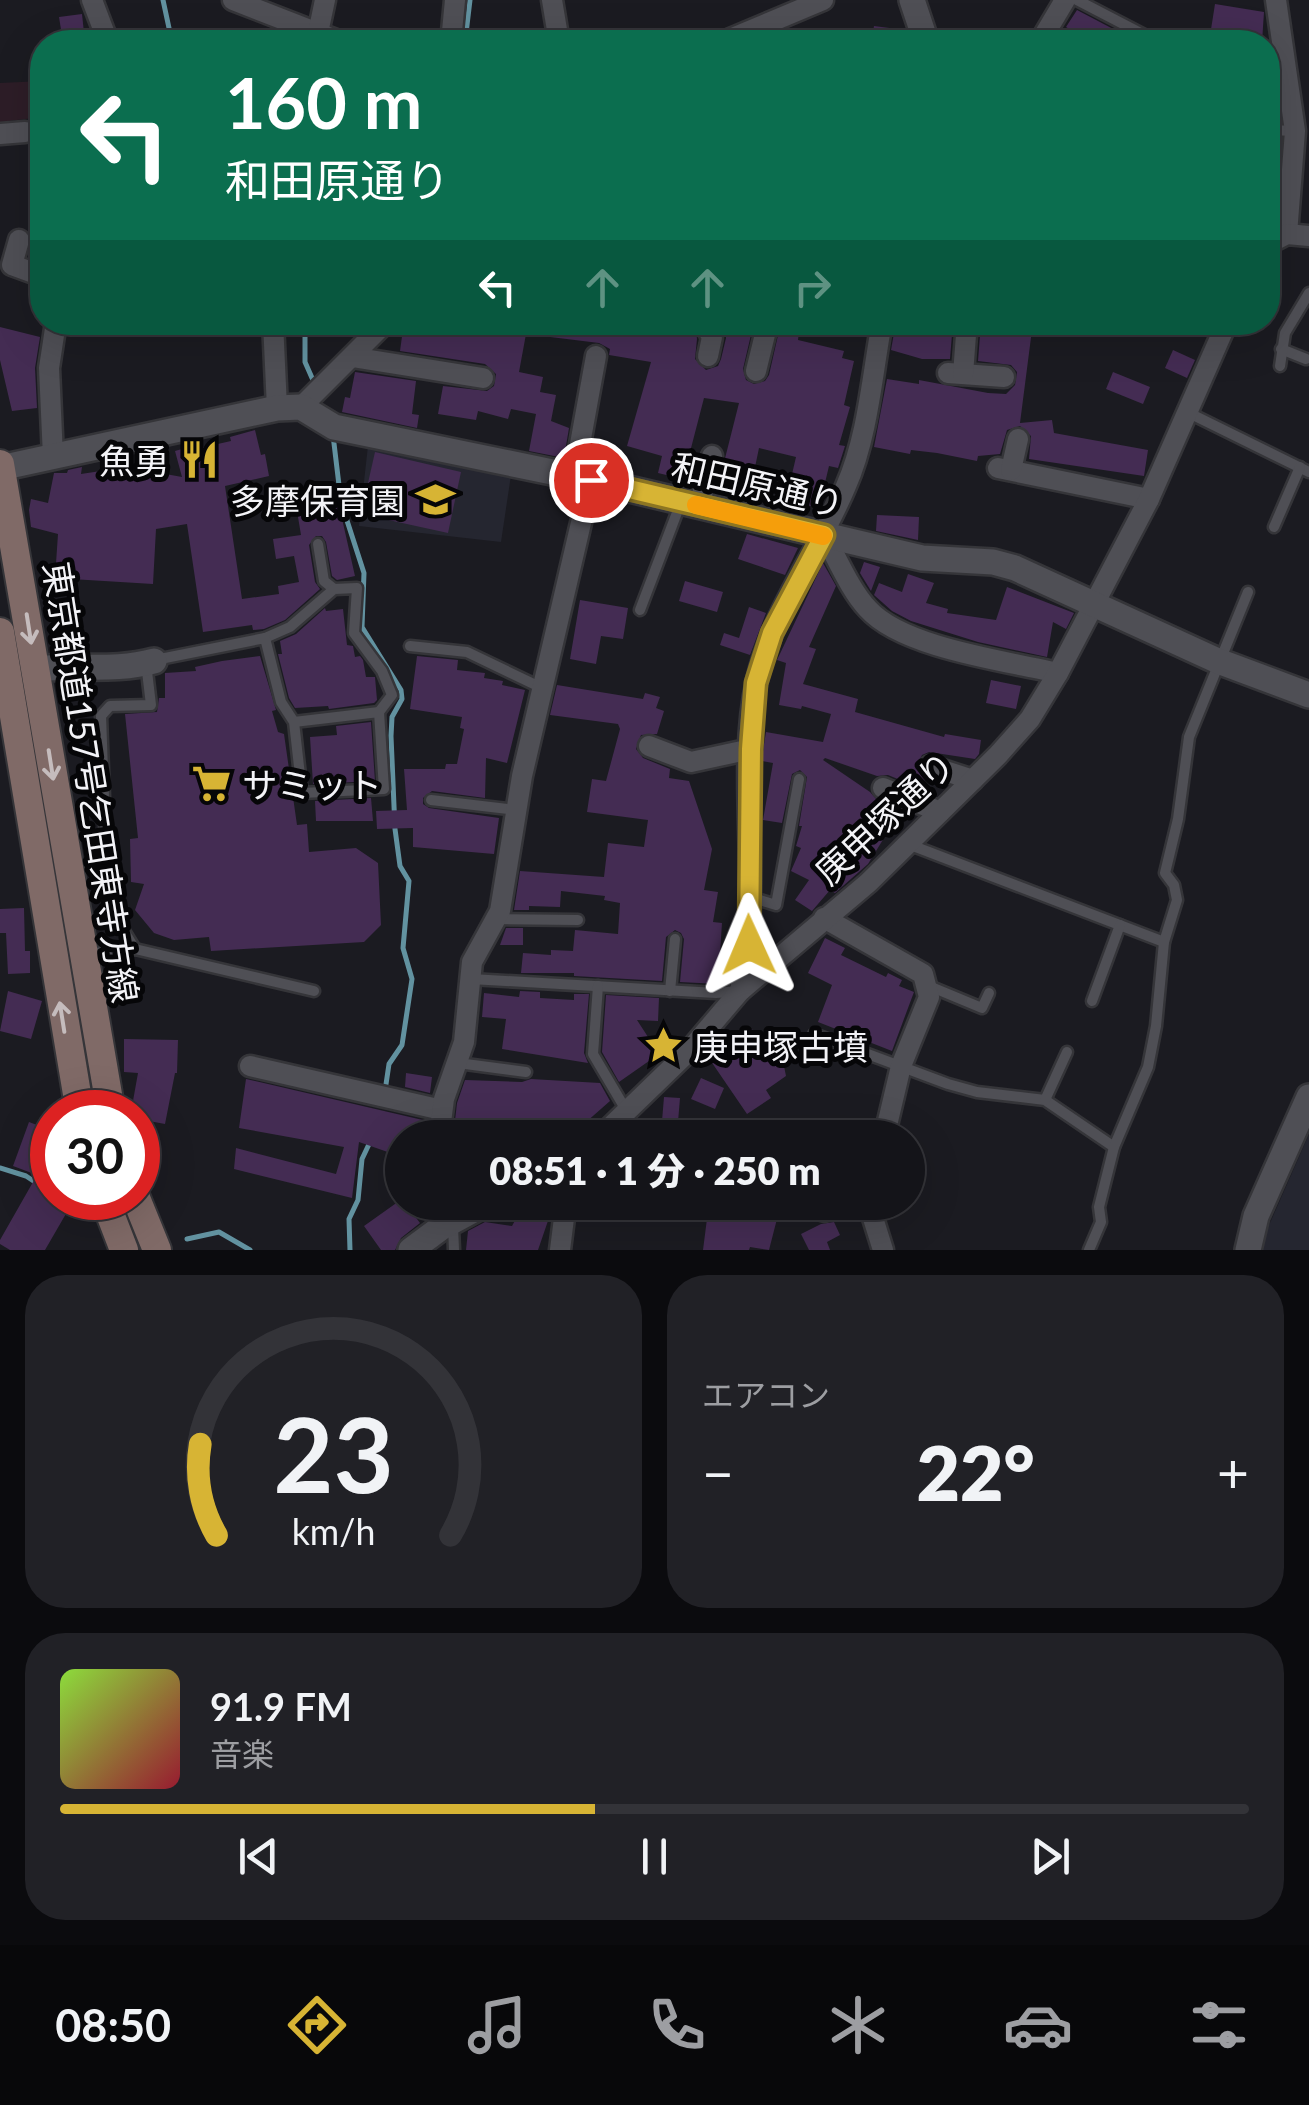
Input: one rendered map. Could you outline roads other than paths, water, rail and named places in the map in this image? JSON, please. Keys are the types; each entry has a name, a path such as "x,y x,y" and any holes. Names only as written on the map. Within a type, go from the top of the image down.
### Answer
{"main road":[{"name":"東京都道157号乞田東寺方線","path":"0,467 107,1090"},
{"path":"0,574 6,572 12,561 15,545"},
{"name":"東京都道157号乞田東寺方線","path":"0,632 3,674 76,1090"},
{"path":"3,674 36,669"},
{"path":"112,1220 124,1250"},
{"path":"145,1220 157,1250"}],"street":[{"path":"92,0 103,30"},
{"path":"232,0 310,30"},
{"path":"319,30 325,0"},
{"path":"451,30 455,0"},
{"path":"752,30 823,0"},
{"path":"912,0 922,30"},
{"path":"1047,30 1064,0"},
{"path":"1276,0 1294,131 1280,220"},
{"path":"559,30 560,2"},
{"path":"1280,239 1309,236"},
{"path":"19,240 12,265 30,272"},
{"path":"54,335 48,368 54,457"},
{"path":"278,335 308,411"},
{"path":"308,411 330,379 373,335"},
{"path":"708,356 711,335"},
{"path":"756,371 769,348 768,335"},
{"path":"740,992 749,945 751,749 756,683 772,633 824,535 855,462 879,335"},
{"path":"964,335 955,374 1004,377"},
{"name":"庚申塚通り","path":"616,1120 689,1051 740,992 868,882 973,780 1030,718 1096,603 1189,414 1222,335"},
{"path":"441,1120 464,1042 472,962 500,911 516,810 582,478 596,356"},
{"path":"352,357 483,378"},
{"name":"和田原通り","path":"0,467 308,411 922,558 993,562 1096,603 1218,661 1309,694"},
{"path":"1018,438 1005,469 1148,498"},
{"path":"690,504 712,456"},
{"path":"824,535 867,608 895,631 1058,674"},
{"path":"36,669 73,666 114,670 150,662"},
{"path":"649,746 691,762 751,749"},
{"path":"930,766 973,780"},
{"path":"883,788 940,812"},
{"path":"824,918 923,974 928,986 929,997 902,1066 888,1120"},
{"path":"250,1066 442,1110"},
{"path":"1248,1250 1256,1216 1309,1097"},
{"path":"560,1250 564,1220"},
{"path":"873,1220 883,1250"},
{"path":"411,1250 447,1225"}],"lane":[{"path":"1076,0 1134,30"},
{"path":"1280,130 1294,131"},
{"path":"1280,366 1286,333 1309,293"},
{"path":"1281,349 1306,359"},
{"path":"1189,414 1305,470 1274,527"},
{"path":"640,610 690,504"},
{"path":"318,544 324,581 334,589"},
{"path":"135,949 108,905 101,716 110,706 151,705 150,662 265,638 290,627 334,589 357,588 354,633 382,671 392,695 379,712 384,789 302,793 294,722 281,702 265,638"},
{"path":"1089,1250 1100,1222 1099,1207 1114,1147 1148,1067 1164,942 1178,900 1174,885 1165,874 1178,819 1189,738 1248,592"},
{"path":"410,646 467,652 542,688"},
{"path":"294,722 379,712"},
{"path":"749,896 776,905 799,778"},
{"path":"432,800 516,810"},
{"path":"906,843 1164,942"},
{"path":"74,909 108,905"},
{"path":"496,919 578,920"},
{"path":"1092,1001 1120,925"},
{"path":"670,991 675,939"},
{"path":"82,954 135,949 314,990"},
{"path":"468,979 740,992"},
{"path":"598,986 594,1054 626,1110"},
{"path":"928,986 982,1008 989,993"},
{"path":"814,1034 977,1092 1046,1100 1114,1147"},
{"path":"1046,1100 1067,1052"},
{"path":"457,1062 526,1072"}],"waterway":[{"path":"163,0 169,30"},
{"path":"466,30 470,0"},
{"path":"305,335 305,362 316,387"},
{"path":"333,435 341,502 364,573 362,627 401,690 402,699 392,717 391,736 395,829 400,866 409,881 403,948 412,979 402,1045 389,1064 385,1091"},
{"path":"350,1250 349,1219 358,1200 362,1159 371,1140"},
{"path":"0,1168 30,1179"},
{"path":"187,1239 219,1232 250,1250"}],"place":[{"name":"魚勇","path":"199,460"},
{"name":"多摩保育園","path":"435,500"},
{"name":"サミット","path":"212,784"},
{"name":"庚申塚古墳","path":"663,1046"}]}
